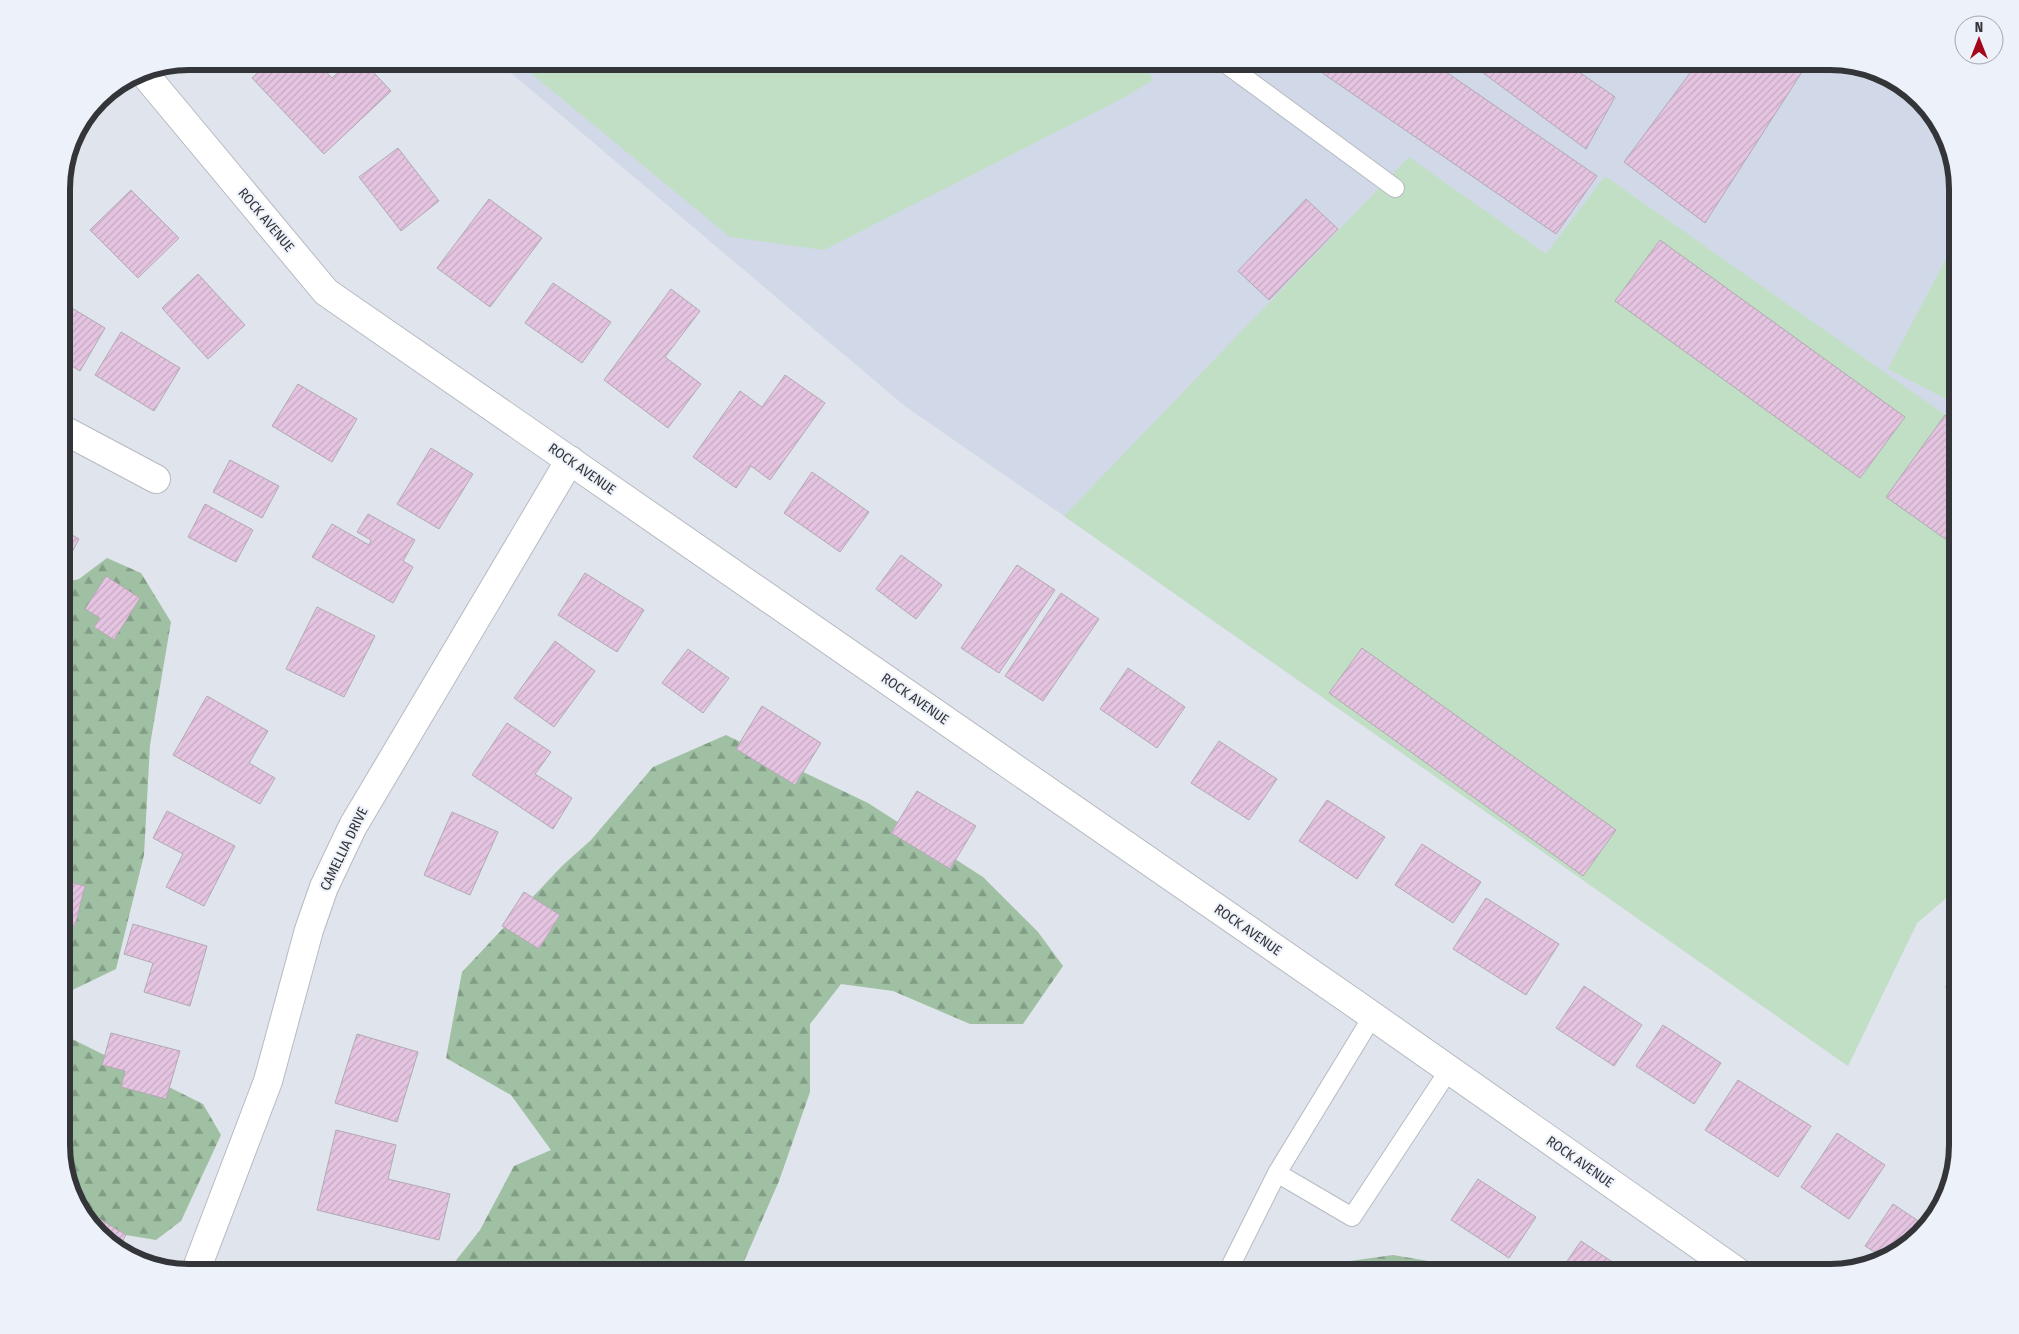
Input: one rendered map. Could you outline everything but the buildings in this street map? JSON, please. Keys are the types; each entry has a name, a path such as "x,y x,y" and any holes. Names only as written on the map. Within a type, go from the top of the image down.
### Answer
{"street":[{"name":"ROCK AVENUE","path":"147,78 326,292 1450,1070 1726,1264"},
{"path":"70,432 156,479"},
{"name":"CAMELLIA DRIVE","path":"198,1264 268,1081 309,930 332,870 352,826 570,460"}],"lane":[{"path":"1234,70 1394,188"},
{"path":"1232,1264 1277,1173 1372,1016"},
{"path":"1277,1173 1352,1217 1450,1070"}],"shaded area":[{"path":"508,70 1830,70 1861,74 1882,82 1908,100 1929,123 1943,151 1949,182 1949,896 1917,923 1848,1066 906,407"}],"green space":[{"path":"527,70 1148,70 1153,80 1123,98 824,250 730,237"},
{"path":"1409,157 1546,254 1605,176 1949,418 1949,896 1917,923 1848,1066 1064,516"},
{"path":"1949,253 1949,400 1888,369"},
{"path":"107,558 141,573 171,622 150,745 144,855 116,969 70,991 70,581 79,579"},
{"path":"726,735 868,803 983,877 1038,932 1063,966 1023,1024 970,1024 893,991 841,984 810,1024 810,1092 779,1181 743,1264 453,1264 480,1230 514,1166 551,1150 511,1095 446,1058 462,972 562,866 591,840 653,767"},
{"path":"1949,980 1949,989 1945,987"},
{"path":"70,1038 203,1104 221,1135 181,1221 156,1240 126,1235 104,1228 86,1204 76,1183 70,1152"},
{"path":"1393,1255 1446,1264 1328,1264"}]}
